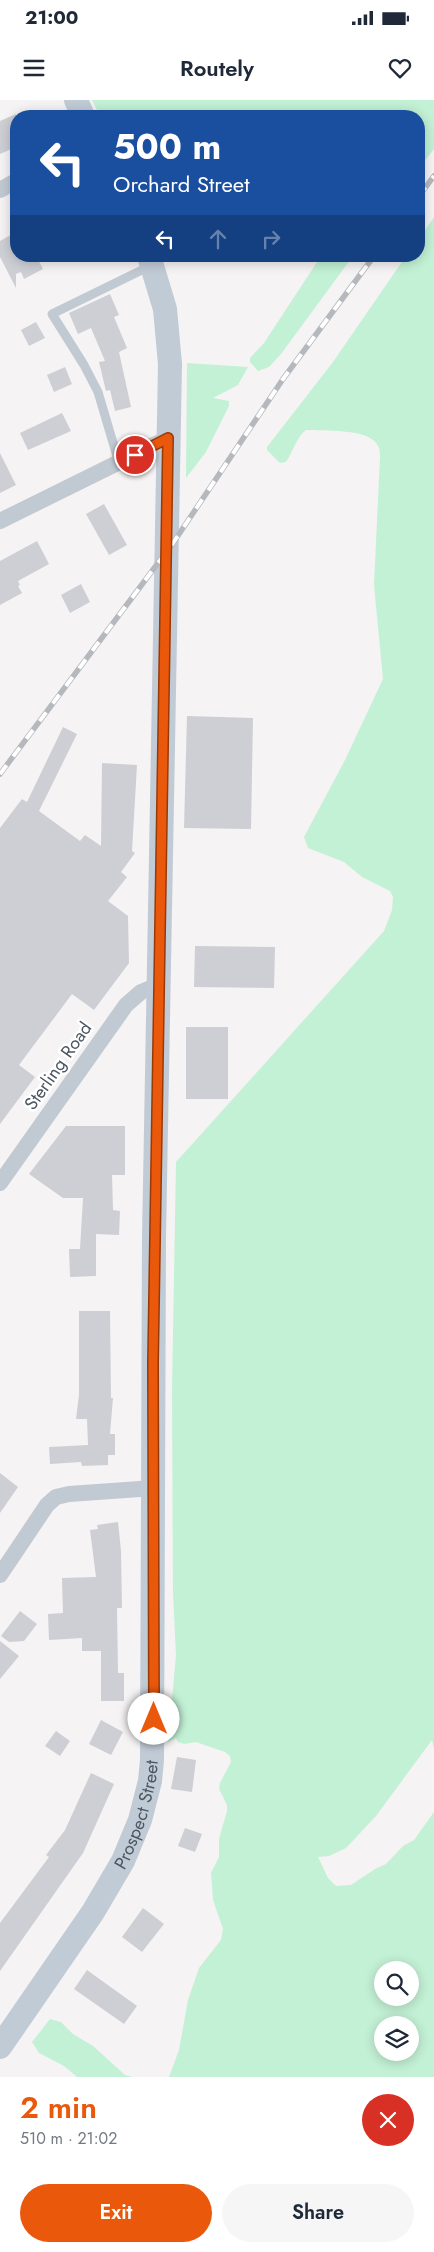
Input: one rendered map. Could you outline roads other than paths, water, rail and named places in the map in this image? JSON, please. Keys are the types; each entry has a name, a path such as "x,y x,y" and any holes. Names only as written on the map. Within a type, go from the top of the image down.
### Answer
{"main road":[{"name":"Prospect Street","path":"0,2047 110,1884 131,1845 144,1804 152,1760 154,1732 153,1363 169,336 163,300 151,262"}],"street":[{"path":"0,521 168,438"},
{"name":"Sterling Road","path":"0,1183 126,1005 141,992 160,984"},
{"path":"0,1574 48,1505 56,1498 68,1494 154,1488"}],"lane":[{"path":"119,463 98,392 84,364 52,314 149,262"}],"railway":[{"path":"425,188 434,176"},
{"path":"0,774 173,543 283,379 370,262"}]}
